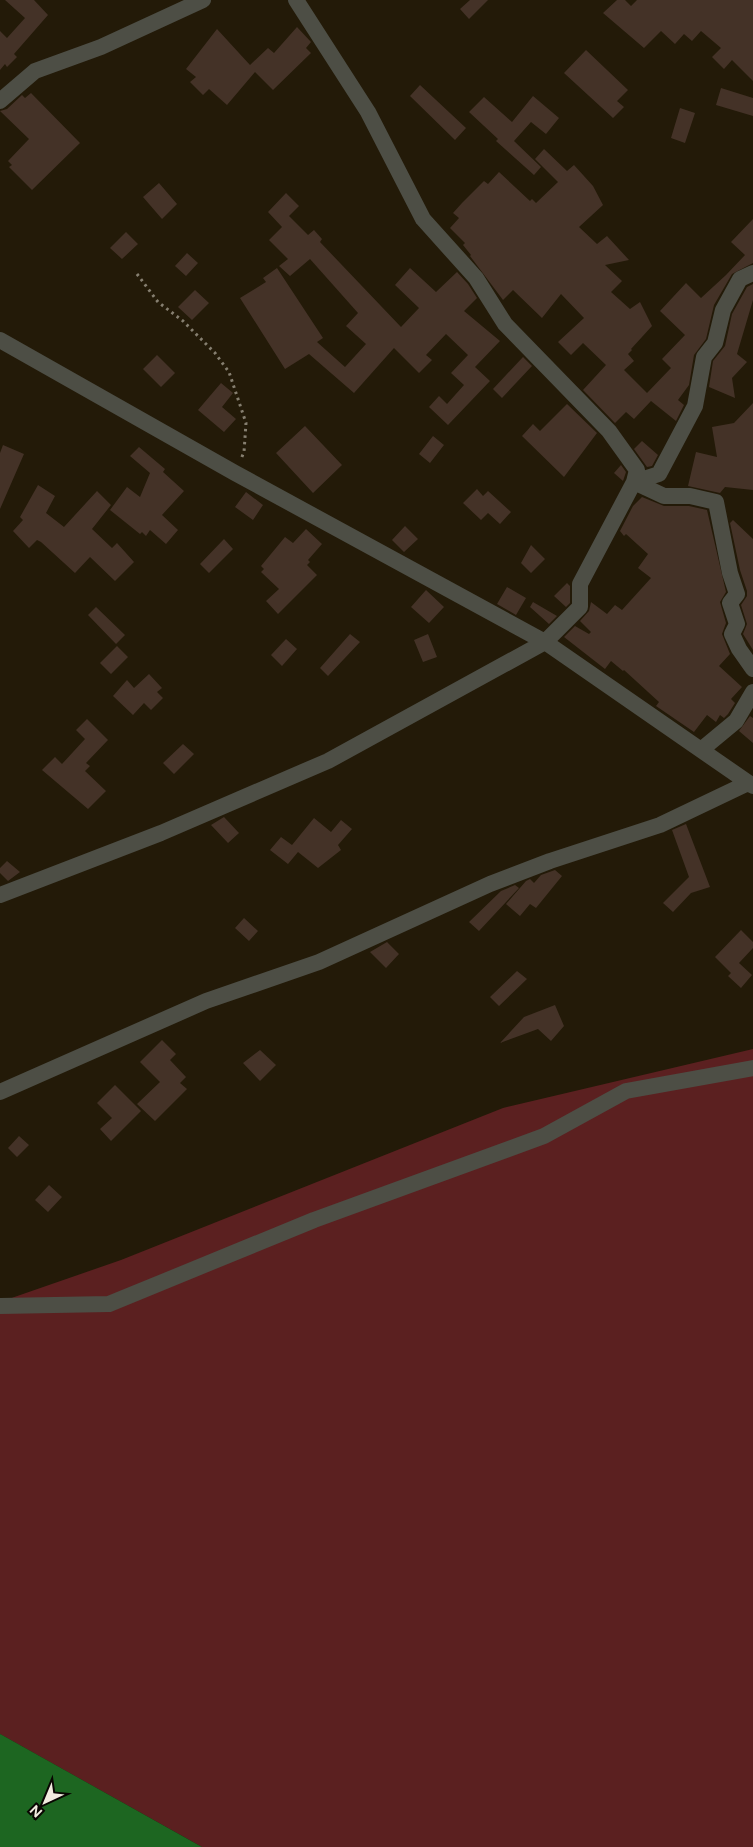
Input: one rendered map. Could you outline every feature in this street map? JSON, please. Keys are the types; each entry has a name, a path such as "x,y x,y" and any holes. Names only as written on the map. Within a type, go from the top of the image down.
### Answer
{"street":[{"path":"0,101 34,71 101,47 203,0"},
{"path":"0,895 162,833 328,761 545,642 580,607 580,584 634,482 637,470 609,431 505,324 476,278 423,219 392,162 368,112 296,0"},
{"path":"634,482 659,474 695,406 704,357 715,343 723,310 740,279 753,273"},
{"path":"0,340 235,473 545,642 751,785"},
{"path":"634,482 664,496 690,496 716,502 730,573 737,594 730,603 737,624 732,634 739,649 753,669"},
{"path":"701,750 736,721 753,692"},
{"path":"0,1092 206,1001 319,962 490,884 660,825 751,785"},
{"path":"0,1306 109,1304 314,1220 544,1136 626,1091 753,1068"}],"path":[{"path":"137,274 158,302 183,321 215,353 229,372 246,424 244,452 235,473"}],"shaded area":[{"path":"753,1049 753,1847 202,1847 0,1734 0,1302 121,1260 503,1108"},
{"path":"0,1734 2,1735 202,1847 0,1847"}],"building":[{"path":"5,0 34,0 48,15 14,54 17,57 7,67 5,64 0,70 0,31 7,38 25,18"},
{"path":"470,0 488,0 469,19 460,9"},
{"path":"617,0 625,0 631,6 637,0 753,0 753,81 732,60 724,69 712,57 721,48 701,31 692,41 684,34 675,44 661,31 644,48 603,13"},
{"path":"297,27 311,42 306,48 311,53 273,90 255,72 227,105 209,89 203,95 190,82 196,77 186,69 217,29 250,65 268,48 274,53"},
{"path":"586,50 628,90 617,101 624,107 613,118 564,73"},
{"path":"420,85 466,128 455,140 410,96"},
{"path":"721,88 753,98 753,116 716,105"},
{"path":"31,93 80,143 32,190 9,167 12,165 8,161 29,139 0,111 7,109 22,95 25,98"},
{"path":"533,96 559,118 546,134 531,122 514,141 541,167 534,175 496,141 498,139 469,112 484,97 512,122"},
{"path":"680,108 695,113 685,143 671,138"},
{"path":"544,149 567,171 574,165 593,186 603,205 579,227 597,244 607,236 629,260 605,265 622,281 611,292 630,309 640,302 652,326 631,349 628,354 634,361 624,370 647,393 671,368 662,359 685,335 660,311 686,283 701,298 726,275 745,255 731,242 753,219 753,263 732,274 714,305 706,339 694,355 689,385 678,400 684,405 676,421 651,401 634,419 626,412 615,423 583,390 606,365 583,343 571,355 558,342 584,318 561,294 542,318 513,290 503,300 470,256 463,245 465,243 450,228 459,218 453,213 484,181 488,184 499,172 530,201 532,199 536,203 558,182 535,159"},
{"path":"159,183 177,204 162,219 143,197"},
{"path":"286,193 299,206 289,216 308,235 314,230 322,239 320,242 401,327 419,308 395,285 410,268 436,292 457,272 468,284 477,298 464,311 500,341 475,367 490,381 448,425 429,407 439,396 447,404 464,385 451,373 468,355 446,334 426,355 432,360 419,373 394,348 354,393 309,354 285,369 240,298 266,282 263,278 277,268 323,338 317,342 345,367 366,344 346,326 358,313 310,259 290,276 279,266 288,259 269,240 282,227 268,212"},
{"path":"126,232 138,244 122,259 110,248"},
{"path":"187,253 198,263 186,276 175,266"},
{"path":"753,284 753,300 737,354 747,362 732,378 735,398 709,387 713,361 725,346 732,314 747,287"},
{"path":"195,290 209,303 192,320 178,307"},
{"path":"157,355 175,373 161,387 143,369"},
{"path":"523,357 532,366 502,398 493,389"},
{"path":"221,383 233,393 222,407 236,419 224,432 198,410"},
{"path":"753,403 753,490 725,487 720,493 688,486 696,452 717,457 712,427 734,423"},
{"path":"567,404 597,433 564,477 522,436 533,424 540,431"},
{"path":"305,426 342,465 313,493 276,453"},
{"path":"433,436 444,445 430,463 419,454"},
{"path":"642,441 658,455 652,466 647,467 634,449"},
{"path":"3,445 24,454 0,509 0,453"},
{"path":"139,447 165,469 163,472 184,491 162,515 178,530 166,544 150,530 146,536 142,532 140,534 110,510 127,487 140,497 150,473 130,456"},
{"path":"621,465 626,472 623,481 614,473"},
{"path":"38,485 55,496 46,513 64,527 97,491 111,505 92,529 112,548 117,543 134,562 115,581 90,557 75,573 41,542 37,540 29,548 13,531 23,520 20,517"},
{"path":"477,489 483,496 488,491 511,512 500,524 488,513 481,520 463,503"},
{"path":"246,492 263,505 253,520 235,507"},
{"path":"642,497 664,506 689,506 707,510 726,592 720,602 726,623 722,634 730,654 719,666 742,687 731,699 735,703 724,718 720,715 716,722 707,715 694,732 656,706 659,702 624,670 611,661 605,669 564,637 575,626 589,634 591,632 580,621 589,611 591,602 607,614 615,605 622,610 651,578 638,568 648,554 620,531 633,506"},
{"path":"733,520 753,539 753,650 743,634 747,624 741,605 747,596 747,591 740,570 730,523"},
{"path":"405,526 418,539 404,552 392,540"},
{"path":"306,529 322,544 308,560 310,562 307,565 317,575 278,614 266,601 279,589 261,572 264,569 261,566 285,537 293,543"},
{"path":"224,539 233,549 209,573 200,564"},
{"path":"531,545 545,559 531,573 521,563"},
{"path":"567,583 570,586 570,603 566,607 554,596"},
{"path":"507,587 526,598 516,615 497,604"},
{"path":"426,590 444,607 429,623 411,607"},
{"path":"533,602 557,616 549,624 530,607"},
{"path":"96,607 125,635 116,644 88,615"},
{"path":"350,634 360,642 328,676 320,668"},
{"path":"428,634 437,657 423,662 414,640"},
{"path":"286,639 297,649 282,666 271,655"},
{"path":"117,646 128,657 111,674 100,663"},
{"path":"149,674 162,688 157,692 163,698 151,710 144,703 133,715 113,696 127,680 134,688"},
{"path":"750,716 753,718 753,743 739,731"},
{"path":"87,719 108,740 86,763 90,766 85,771 106,791 88,809 42,770 55,757 62,764 85,739 76,730"},
{"path":"183,744 194,754 174,774 163,763"},
{"path":"224,817 239,833 228,843 211,825"},
{"path":"314,818 331,832 341,820 352,829 338,845 341,850 318,868 298,852 288,864 270,850 281,837 292,845"},
{"path":"686,824 710,887 691,893 673,912 663,903 689,877 672,830"},
{"path":"7,861 20,872 8,881 0,873 0,868"},
{"path":"555,870 562,876 536,908 530,904 520,916 506,904 526,881 530,879 534,883 541,875"},
{"path":"515,885 519,888 479,931 469,922 501,891"},
{"path":"244,918 258,931 249,941 235,928"},
{"path":"741,930 753,942 753,948 739,963 752,975 741,988 728,976 731,973 715,957"},
{"path":"387,942 399,954 386,968 370,952"},
{"path":"517,971 527,979 499,1006 490,997"},
{"path":"555,1005 564,1026 551,1041 538,1029 500,1043 524,1017"},
{"path":"162,1040 176,1054 170,1060 186,1077 180,1083 187,1089 155,1121 137,1104 160,1082 140,1062"},
{"path":"260,1050 276,1065 260,1081 243,1063"},
{"path":"115,1085 141,1111 111,1141 100,1129 112,1118 97,1103"},
{"path":"19,1136 29,1145 17,1157 8,1148"},
{"path":"49,1185 62,1197 48,1212 35,1200"}]}
